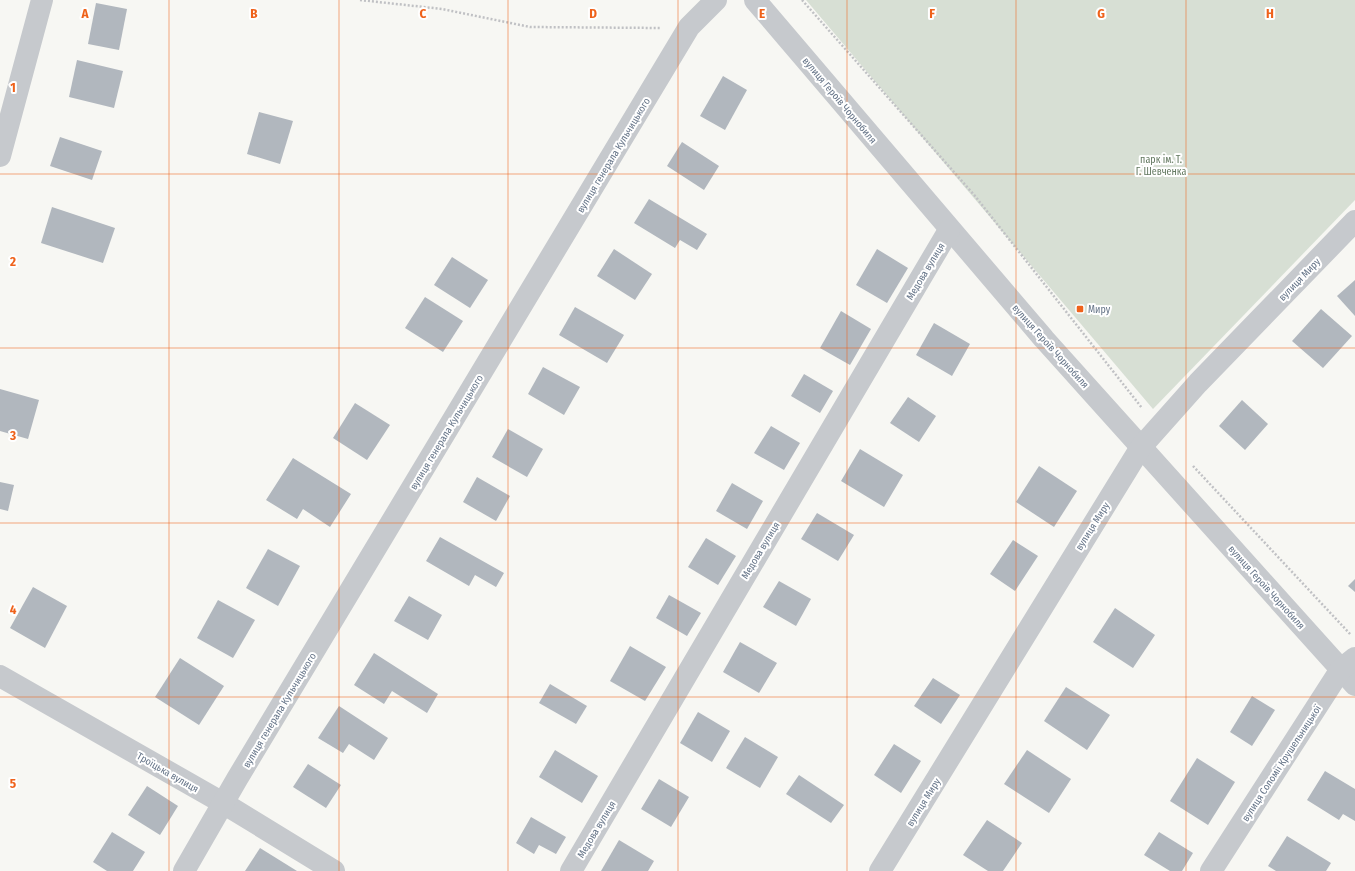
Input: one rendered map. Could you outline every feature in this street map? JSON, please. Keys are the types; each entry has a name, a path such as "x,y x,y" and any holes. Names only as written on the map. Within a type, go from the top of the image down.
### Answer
{"street":[{"path":"0,156 42,0"},
{"name":"вулиця генерала Кульчицького","path":"184,871 222,803 689,27 716,0"},
{"name":"вулиця Героїв Чорнобиля","path":"755,0 1044,339 1350,671"},
{"name":"вулиця Миру","path":"880,871 1141,446 1198,383 1355,221"},
{"name":"Медова вулиця","path":"571,871 950,230"},
{"name":"вулиця Соломії Крушельницької","path":"1211,871 1350,671"},
{"name":"Троїцька вулиця","path":"0,676 222,803 334,871"}],"path":[{"path":"360,0 442,9 530,27 629,29 689,27"},
{"path":"802,0 975,196 1158,428"},
{"path":"1190,462 1355,640"}],"green space":[{"name":"парк ім. Т. Г. Шевченка","path":"806,0 1355,0 1355,200 1153,409"}],"building":[{"path":"96,3 127,9 119,50 88,44"},
{"path":"77,60 123,71 114,108 69,97"},
{"path":"723,76 747,90 725,130 700,116"},
{"path":"259,112 293,121 280,164 247,154"},
{"path":"60,137 102,151 92,180 50,166"},
{"path":"682,142 719,166 704,190 667,166"},
{"path":"649,199 707,234 697,250 680,240 675,248 634,223"},
{"path":"52,207 115,228 103,263 41,243"},
{"path":"614,249 652,274 635,300 597,276"},
{"path":"877,249 908,268 887,303 856,285"},
{"path":"452,257 488,280 470,308 434,285"},
{"path":"1355,280 1355,316 1337,296"},
{"path":"425,297 463,321 443,352 405,328"},
{"path":"575,307 624,335 607,363 559,335"},
{"path":"1321,309 1352,336 1323,368 1292,341"},
{"path":"841,311 871,329 850,365 820,348"},
{"path":"934,323 970,344 952,376 916,355"},
{"path":"543,367 580,387 564,415 528,394"},
{"path":"804,374 833,391 820,413 791,396"},
{"path":"0,389 39,400 28,439 0,431"},
{"path":"908,397 936,416 919,442 890,423"},
{"path":"1242,400 1268,424 1245,450 1219,426"},
{"path":"355,403 390,425 367,460 333,438"},
{"path":"771,426 800,443 784,470 754,453"},
{"path":"508,429 543,449 527,477 492,457"},
{"path":"860,449 903,475 884,507 841,481"},
{"path":"293,458 351,494 330,527 303,509 297,519 266,500"},
{"path":"1039,466 1077,491 1054,527 1016,502"},
{"path":"477,477 510,496 496,521 463,502"},
{"path":"0,482 14,485 8,511 0,509"},
{"path":"732,483 763,501 747,529 716,511"},
{"path":"817,513 854,535 838,561 801,539"},
{"path":"440,537 504,573 496,587 475,575 469,586 426,561"},
{"path":"706,538 736,556 718,585 688,567"},
{"path":"1013,540 1038,556 1015,591 990,574"},
{"path":"268,549 300,566 278,606 246,588"},
{"path":"1355,579 1355,592 1348,586"},
{"path":"779,581 811,599 796,626 763,607"},
{"path":"33,587 67,606 45,648 10,628"},
{"path":"669,595 701,613 687,636 656,618"},
{"path":"409,596 442,615 428,640 394,621"},
{"path":"218,600 255,620 233,658 197,638"},
{"path":"1115,608 1155,635 1133,668 1093,642"},
{"path":"740,642 777,663 759,693 723,672"},
{"path":"630,646 666,667 645,701 610,681"},
{"path":"374,653 438,694 427,713 392,691 384,704 354,685"},
{"path":"180,658 224,686 199,725 155,697"},
{"path":"933,678 960,695 941,724 914,706"},
{"path":"550,684 587,706 576,724 539,703"},
{"path":"1066,687 1110,715 1087,750 1044,721"},
{"path":"1252,696 1275,710 1252,746 1230,732"},
{"path":"339,706 388,738 374,760 349,744 343,753 318,738"},
{"path":"698,712 730,731 712,762 680,743"},
{"path":"745,737 778,757 760,788 726,768"},
{"path":"894,744 921,761 901,793 874,775"},
{"path":"555,750 598,776 582,803 539,777"},
{"path":"1027,750 1071,779 1049,813 1004,784"},
{"path":"1197,758 1235,782 1208,825 1170,801"},
{"path":"308,764 341,785 326,808 293,787"},
{"path":"1325,771 1355,789 1355,821 1343,814 1339,820 1307,800"},
{"path":"799,775 844,805 831,823 786,794"},
{"path":"659,779 689,797 671,827 641,809"},
{"path":"147,786 178,806 160,835 128,815"},
{"path":"531,817 566,837 556,854 539,845 534,854 516,843"},
{"path":"987,820 1022,843 1003,871 988,871 963,855"},
{"path":"112,832 145,852 133,871 107,871 93,862"},
{"path":"1159,832 1193,853 1182,871 1170,871 1144,855"},
{"path":"1287,836 1331,863 1326,871 1276,871 1268,866"},
{"path":"619,840 654,861 648,871 601,871"},
{"path":"260,848 297,871 245,871"}],"place":[{"name":"Миру","path":"1080,309"}]}
